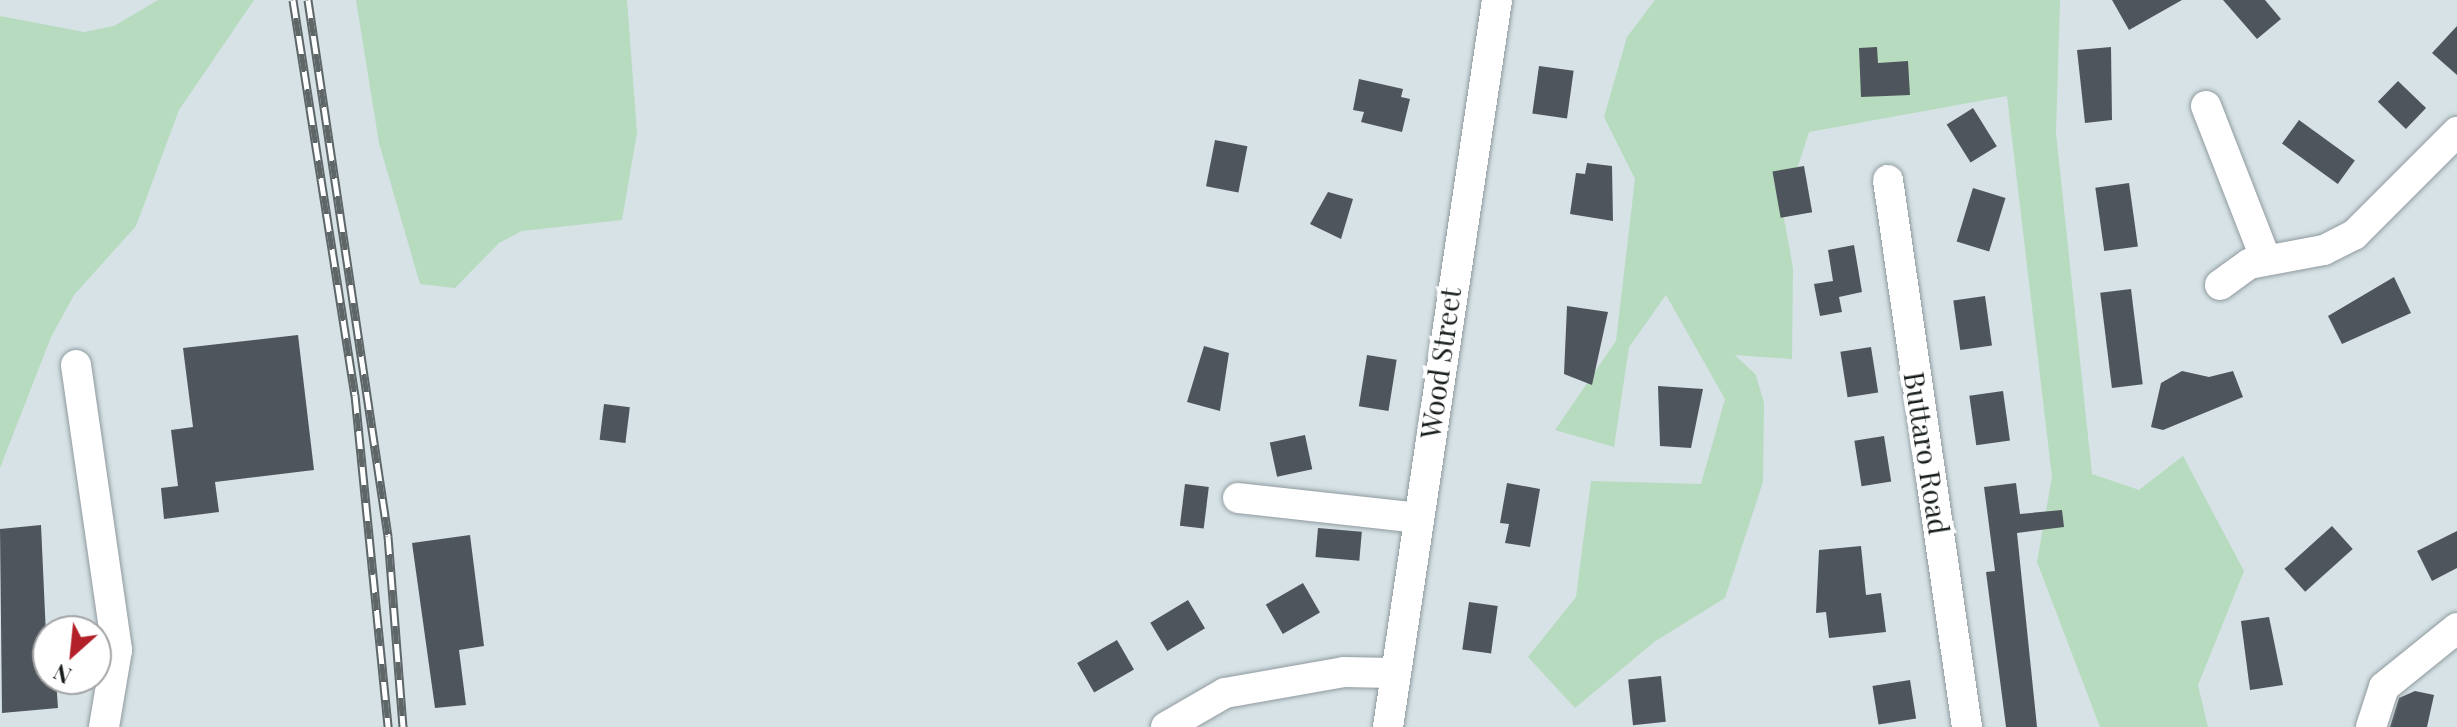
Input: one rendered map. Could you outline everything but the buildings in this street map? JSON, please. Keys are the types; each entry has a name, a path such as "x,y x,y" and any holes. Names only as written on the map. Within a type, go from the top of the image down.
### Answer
{"street":[{"name":"Wood Street","path":"1388,727 1393,673 1497,0"},
{"path":"2206,106 2266,260"},
{"path":"2220,285 2266,260 2324,250 2354,235 2457,132"},
{"name":"Buttaro Road","path":"1888,180 1967,727"},
{"path":"76,365 117,650 104,727"},
{"path":"1238,498 1418,518"},
{"path":"2371,727 2384,687 2457,628"},
{"path":"1166,727 1225,693 1344,672 1393,673"}],"green space":[{"path":"158,0 254,0 179,110 136,226 74,295 51,337 0,468 0,16 84,32 114,26"},
{"path":"356,0 627,0 637,133 622,220 522,231 499,243 455,288 420,284 379,143"},
{"path":"1655,0 2060,0 2056,133 2092,474 2139,490 2183,456 2244,571 2198,685 2208,727 2100,727 2037,562 2052,477 2007,96 1809,132 1783,213 1793,268 1792,359 1735,355 1756,375 1764,403 1763,482 1725,598 1654,642 1575,708 1528,657 1576,597 1591,481 1701,484 1725,399 1666,295 1629,347 1614,447 1555,430 1616,341 1635,179 1604,117 1627,37"}],"railway":[{"path":"293,0 355,395 388,727"},
{"path":"308,0 388,536 403,727"}]}
